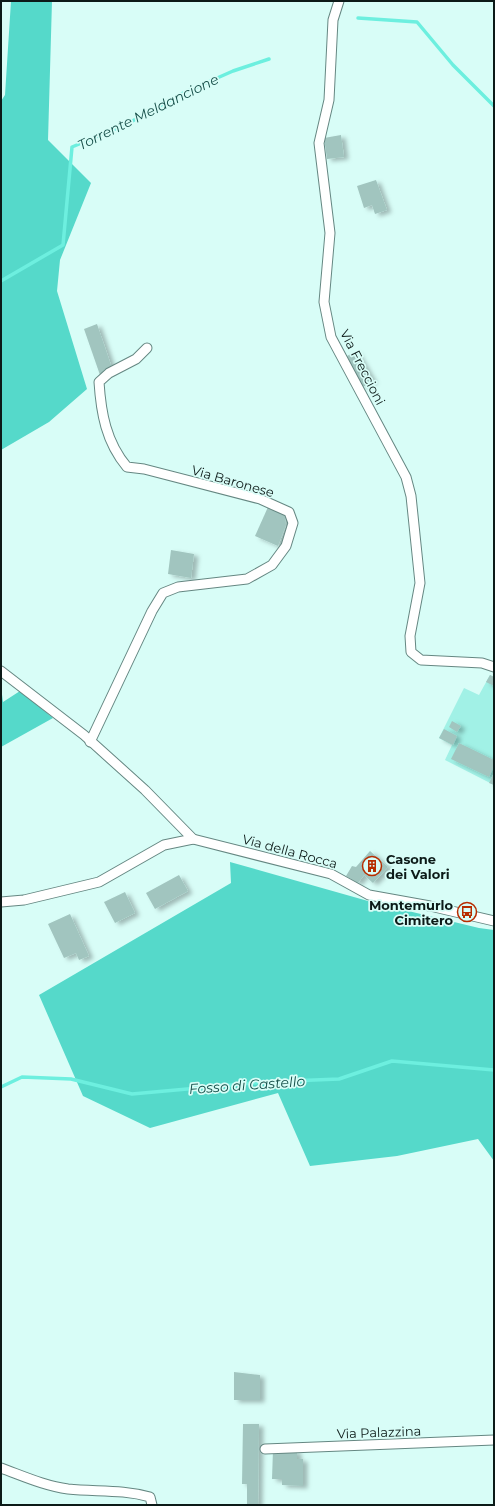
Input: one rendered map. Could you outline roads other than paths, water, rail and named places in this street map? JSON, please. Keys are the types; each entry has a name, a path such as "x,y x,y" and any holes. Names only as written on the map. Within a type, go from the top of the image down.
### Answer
{"street":[{"name":"Via Freccioni","path":"339,1 333,20 329,100 319,143 330,233 324,302 331,337 406,477 411,496 420,584 410,636 411,652 421,660 482,663 494,667"},
{"name":"Via Baronese","path":"90,742 148,618 163,593 178,587 247,579 272,564 286,546 293,523 289,512 260,499 144,469 127,467 120,458 106,430 100,405 99,382 109,373 136,359 147,348"},
{"path":"1,672 90,742 145,790 193,839"},
{"path":"1,902 24,900 99,882 164,845 193,839"},
{"name":"Via della Rocca","path":"193,839 331,874 369,895 430,906 494,921"},
{"name":"Via Palazzina","path":"265,1449 494,1440"},
{"path":"1,1468 44,1483 67,1489 132,1492 150,1497 152,1505"}],"waterway":[{"name":"Torrente Meldancione","path":"358,18 417,22 453,65 494,106"},
{"name":"Torrente Meldancione","path":"1,281 63,245 72,147 127,124 181,94 233,71 269,59"},
{"name":"Fosso di Castello","path":"1,1087 22,1077 71,1079 132,1094 265,1082 339,1079 392,1061 494,1070"}],"place":[{"name":"Casone dei Valori","path":"372,866"},
{"name":"Montemurlo Cimitero","path":"467,912"}]}
